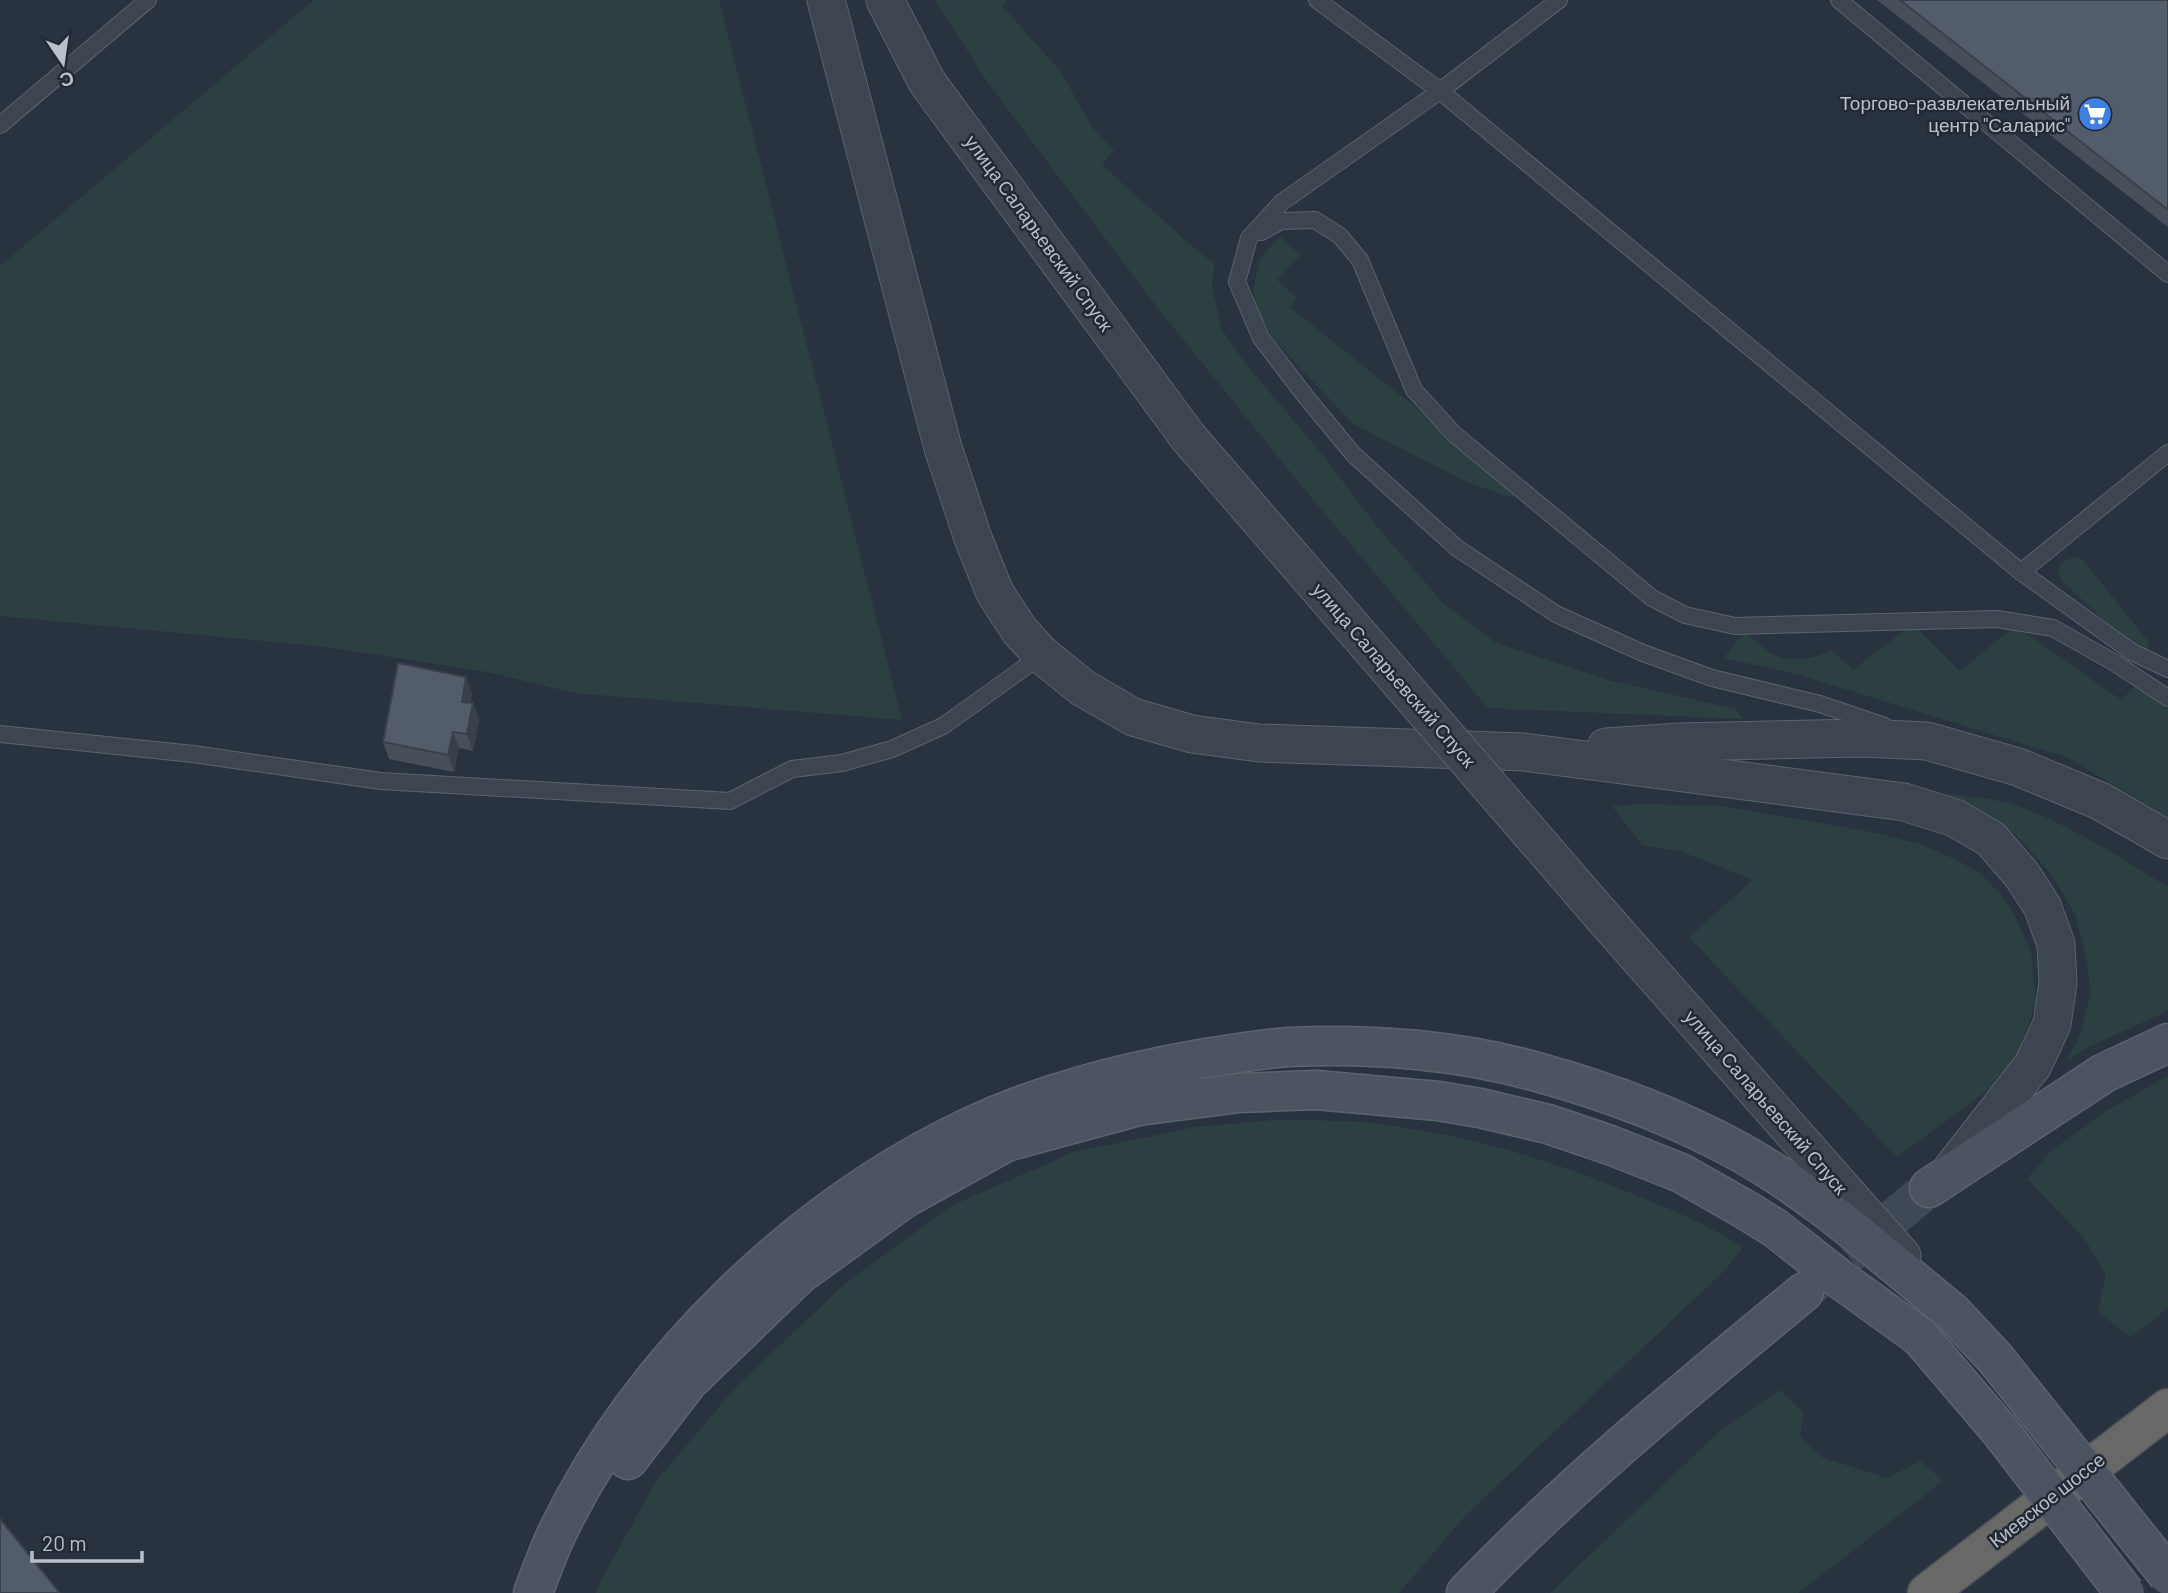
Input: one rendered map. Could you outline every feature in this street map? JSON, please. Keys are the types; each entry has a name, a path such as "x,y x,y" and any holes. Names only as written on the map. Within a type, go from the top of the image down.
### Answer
{"highway":[{"name":"Киевское шоссе","path":"1927,1593 2168,1408"},
{"path":"2125,1593 2168,1560"}],"main road":[{"path":"1939,1180 2104,1073 2168,1043"},
{"path":"533,1593 568,1510 621,1424 703,1323 789,1243 827,1213 876,1180 970,1127 1070,1088 1188,1062 1286,1047 1333,1046 1405,1049 1498,1063 1583,1086 1704,1135 1769,1170 1817,1203 1952,1312 2021,1389 2168,1575"},
{"path":"562,1593 596,1508 644,1437 689,1381 800,1274 905,1198 1006,1142 1139,1106 1239,1093 1316,1090 1438,1101 1548,1124 1681,1173 1774,1228 1920,1337 2001,1432 2125,1593"},
{"path":"1466,1593 1501,1556 1656,1414 1804,1292"}],"street":[{"path":"825,0 943,448 973,538 995,593 1020,631 1042,655 1083,688 1133,717 1192,734 1259,743 1524,752 1904,802 1955,818 1991,839 2022,875 2042,906 2056,944 2057,983 2052,1024 2033,1065 1939,1180"},
{"name":"улица Саларьевский Спуск","path":"886,0 927,82 1188,437 1602,916 1952,1312"},
{"path":"1524,752 1681,742 1862,738 1927,741 2018,767 2065,786 2100,801 2168,840"}],"lane":[{"path":"0,125 148,0"},
{"path":"1317,0 1440,91 2021,572 2132,652 2168,669"},
{"path":"1559,0 1440,91 1282,202 1249,238 1237,282 1261,338 1354,455 1457,548 1556,614 1643,653 1712,678 1820,704 1927,741"},
{"path":"1839,0 2168,274"},
{"path":"1249,238 1281,222 1315,220 1340,236 1360,260 1414,390 1454,433 1652,598 1685,615 1735,626 1997,619 2053,628 2115,663 2168,698"},
{"path":"2021,572 2168,453"},
{"path":"0,734 193,754 381,781 730,801 792,769 842,763 892,749 943,726 1042,655"}],"green space":[{"path":"314,0 719,0 902,720 575,693 487,672 327,647 0,616 0,266"},
{"path":"935,0 1006,0 1002,6 1061,72 1091,126 1114,150 1102,165 1214,263 1212,288 1222,330 1245,363 1326,459 1378,528 1443,603 1496,643 1608,680 1735,709 1743,719 1488,708 1291,473 1153,302 988,83"},
{"path":"1280,237 1301,255 1277,280 1297,298 1291,308 1523,494 1509,497 1467,482 1352,423 1274,340 1256,308 1253,290 1261,258"},
{"path":"2074,557 2083,560 2147,640 2148,653 2137,650 2062,581 2058,572 2061,563"},
{"path":"1913,624 1960,671 2015,626 2121,700 2138,684 2168,709 2168,817 2066,757 1796,674 1724,658 1744,631 1776,656 1804,659 1819,656 1830,649 1853,670"},
{"path":"1933,792 1995,800 2033,812 2093,842 2168,887 2168,1011 2090,1046 2066,1061 2080,1035 2091,990 2075,914 2052,875 2012,831"},
{"path":"1612,806 1721,806 1877,833 1919,844 1955,859 1981,874 2003,897 2031,952 2036,1002 2018,1054 1989,1089 1897,1157 1689,937 1753,880 1683,852 1642,845"},
{"path":"2168,1076 2168,1308 2131,1337 2098,1312 2106,1275 2085,1239 2027,1179 2051,1151 2108,1110"},
{"path":"1275,1120 1335,1121 1404,1127 1502,1148 1566,1168 1643,1198 1701,1224 1743,1247 1725,1270 1465,1516 1399,1593 596,1593 657,1480 737,1386 847,1282 953,1205 1074,1152 1196,1127"},
{"path":"1780,1390 1804,1413 1800,1436 1823,1458 1887,1478 1921,1461 1943,1481 1798,1593 1550,1593 1721,1430"}],"building":[{"name":"Торгово-развлекательный центр \"Саларис\"","path":"1900,0 2168,0 2168,210"},
{"path":"398,663 466,677 462,702 473,703 467,734 453,732 448,755 383,742"},
{"path":"0,1519 60,1593 0,1593"}],"tunnel":[{"path":"1804,1292 1929,1188"}],"place":[{"name":"Торгово-развлекательный центр \"Саларис\"","path":"2095,114"}]}
